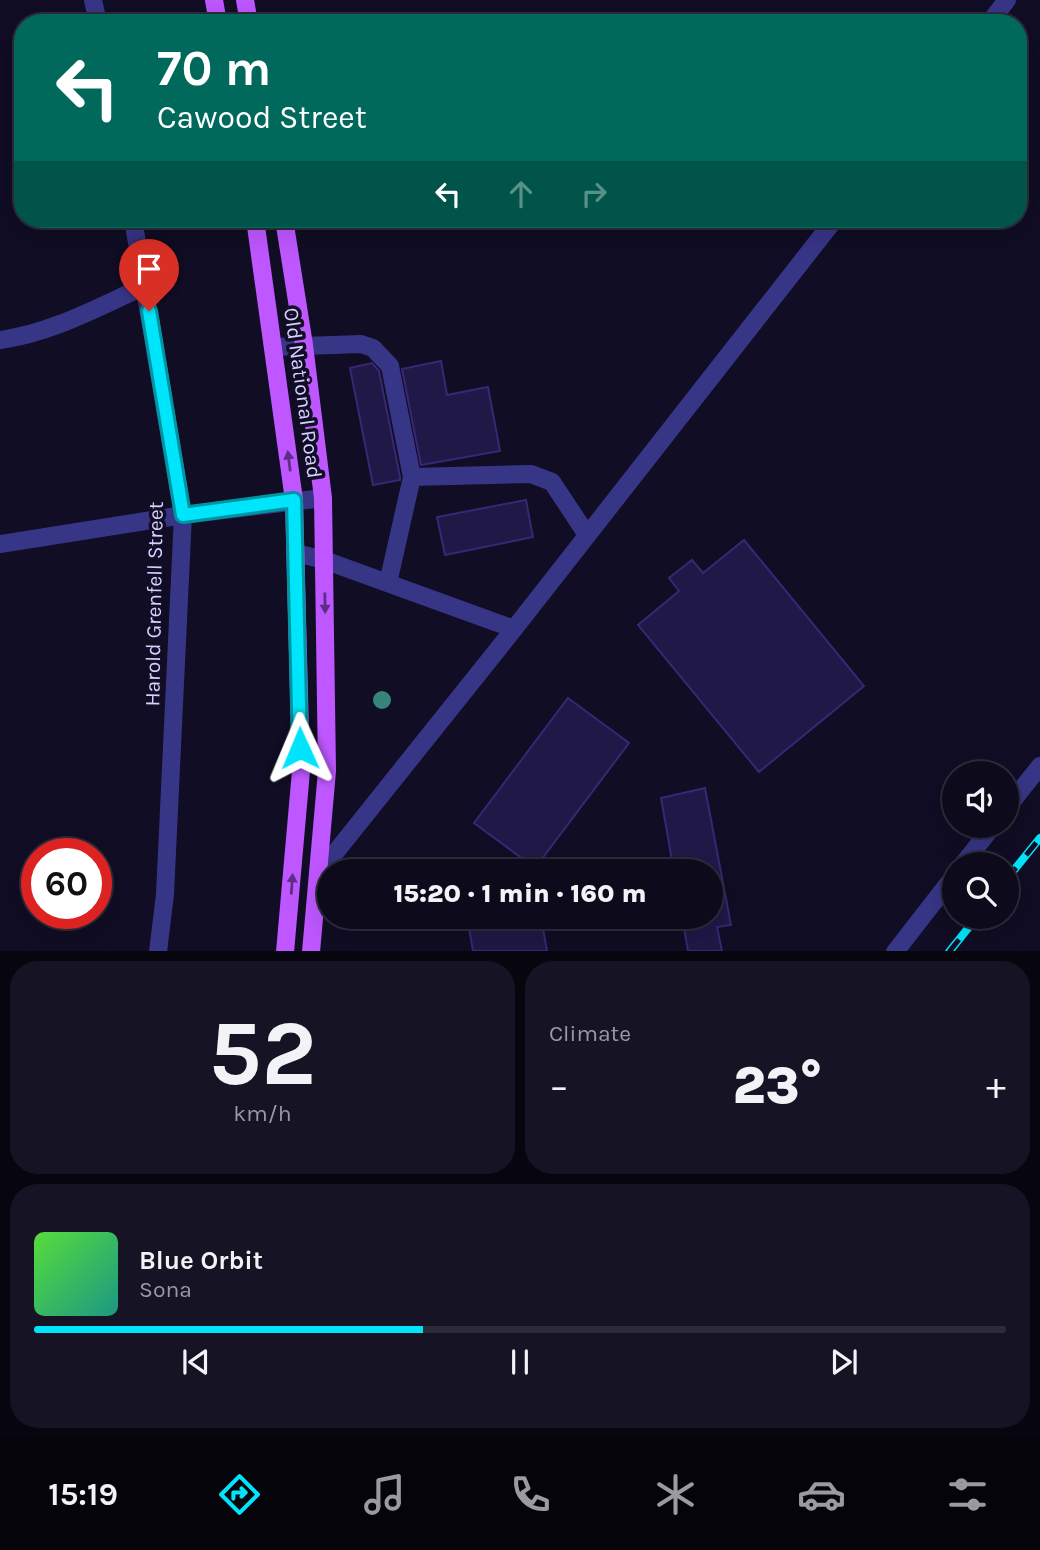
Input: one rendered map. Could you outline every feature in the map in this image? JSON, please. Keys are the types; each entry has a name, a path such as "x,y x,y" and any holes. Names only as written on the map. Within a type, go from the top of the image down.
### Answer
{"main road":[{"name":"Old National Road","path":"256,228 294,500 301,771 285,951"},
{"name":"Old National Road","path":"285,228 304,345 323,498 327,771 320,859"},
{"name":"Old National Road","path":"311,951 317,892"}],"street":[{"path":"996,14 1007,0"},
{"name":"Harold Grenfell Street","path":"135,228 183,515 165,894 158,951"},
{"path":"330,859 828,228"},
{"path":"0,340 28,335 82,317 145,286"},
{"path":"274,347 361,344 373,348 390,366 412,477 388,583"},
{"path":"412,477 531,474 552,482 587,535"},
{"path":"0,544 183,515 323,498"},
{"path":"296,553 324,560 514,629"},
{"path":"1019,793 1040,766"},
{"path":"972,852 984,838"},
{"path":"895,951 942,891"}],"building":[{"path":"441,361 447,395 488,387 500,451 421,465 402,369"},
{"path":"372,363 379,371 400,477 400,480 373,485 350,368"},
{"path":"526,500 533,537 445,555 437,517"},
{"path":"744,540 864,686 759,772 638,625 679,591 669,578 692,560 703,573"},
{"path":"568,698 629,743 542,859 523,859 474,823"},
{"path":"705,788 718,859 672,859 661,798"},
{"path":"723,883 731,925 723,926"},
{"path":"469,929 543,929 547,951 473,951"},
{"path":"684,929 717,929 722,951 688,951"}],"railway":[{"path":"1019,864 1040,838"},
{"path":"950,951 967,929"}],"route":[{"path":"149,311 183,515 294,500 300,748"}]}
